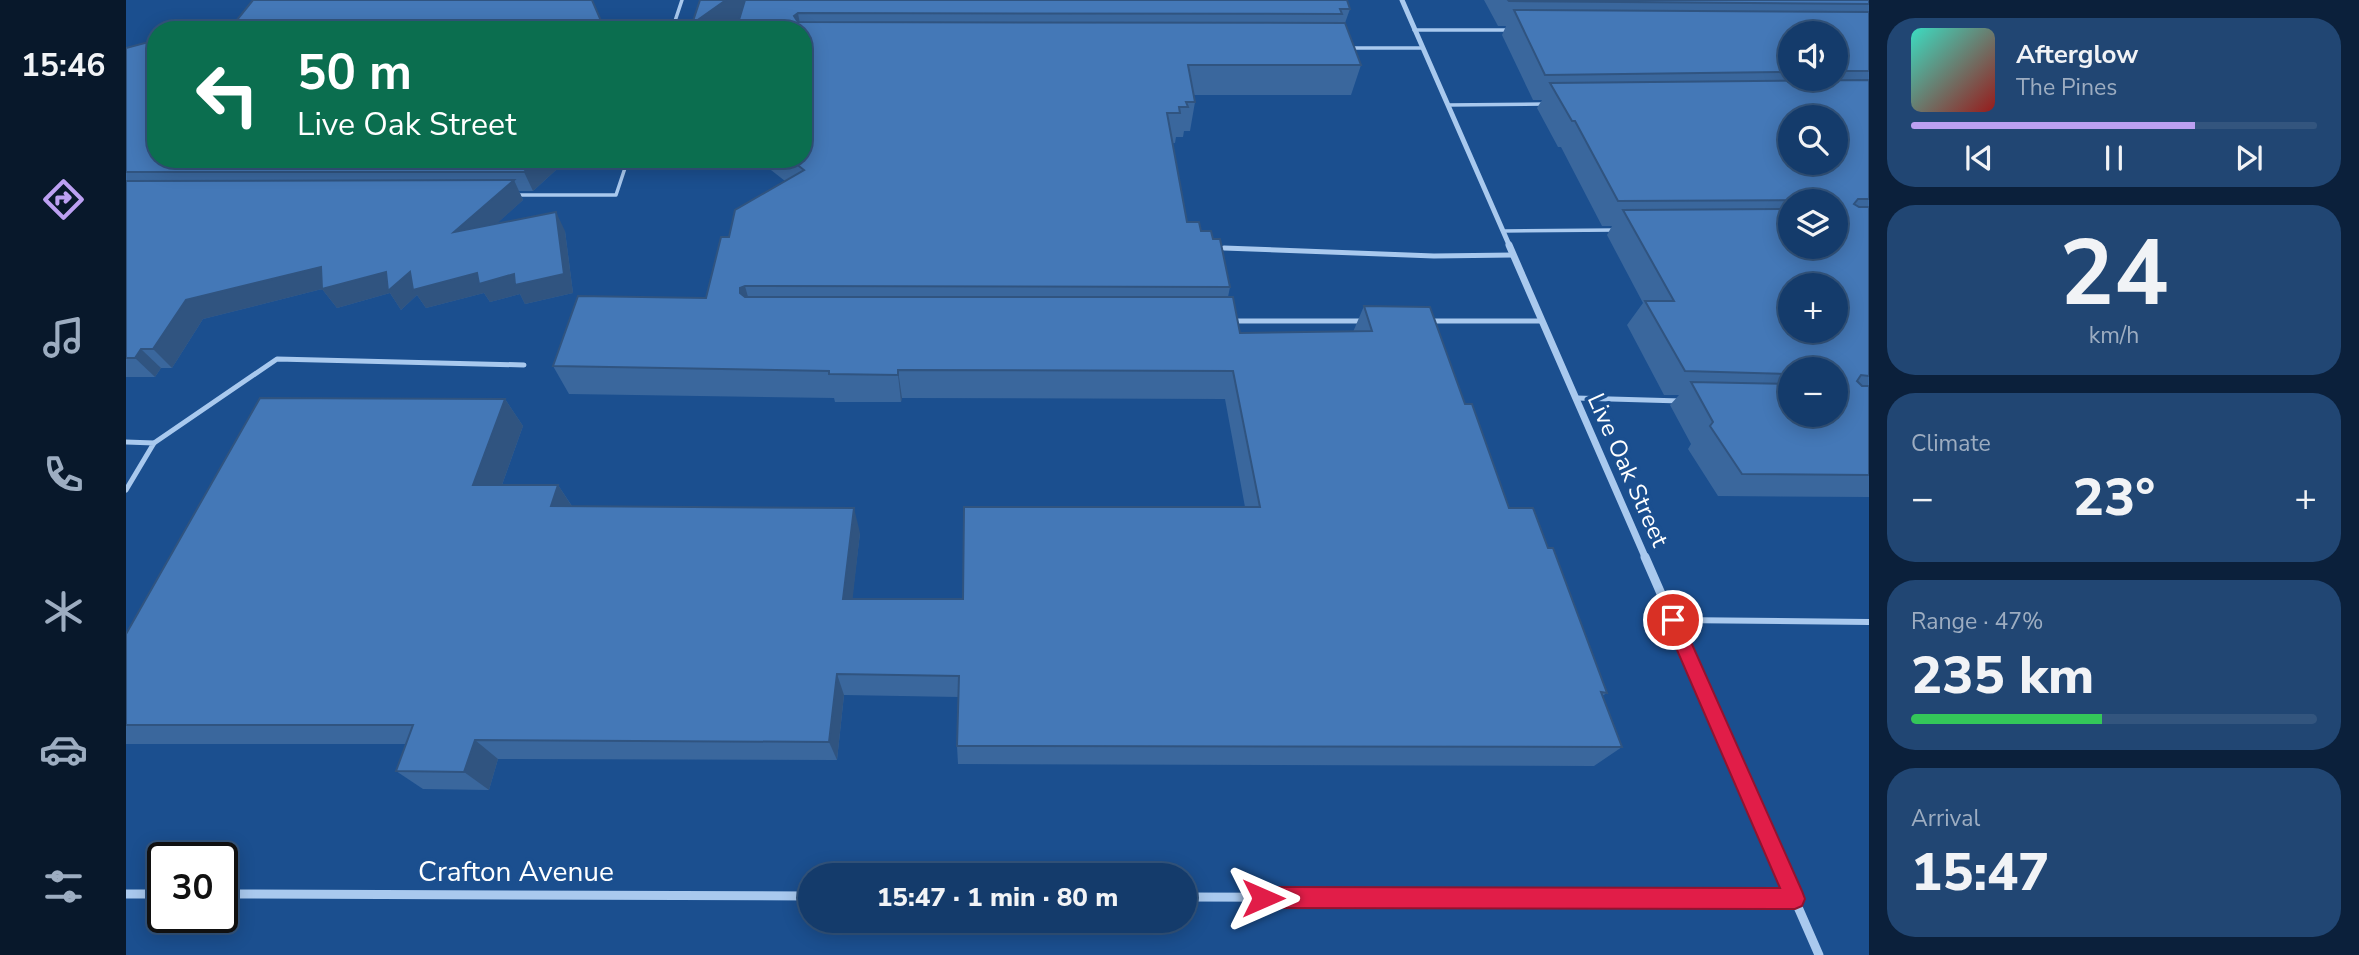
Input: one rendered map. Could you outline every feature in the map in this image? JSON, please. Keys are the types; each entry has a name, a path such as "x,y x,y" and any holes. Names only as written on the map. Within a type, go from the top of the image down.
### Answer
{"street":[{"name":"Live Oak Street","path":"1402,0 1819,955"},
{"path":"126,894 147,894"},
{"name":"Crafton Avenue","path":"238,894 798,896"},
{"path":"1197,897 1795,899"}],"lane":[{"path":"675,21 682,0"},
{"path":"1415,30 1511,30"},
{"path":"1340,47 1422,48"},
{"path":"1448,105 1557,104"},
{"path":"504,195 616,195 625,168"},
{"path":"1503,231 1626,230"},
{"path":"1224,248 1434,256 1513,255"},
{"path":"1224,321 1376,321"},
{"path":"1418,321 1542,321"},
{"path":"126,490 155,443 276,359 524,365"},
{"path":"1576,398 1683,401"},
{"path":"126,442 155,443"},
{"path":"1673,620 1869,622"}],"building":[{"path":"253,0 592,0 601,21 236,21"},
{"path":"700,0 726,0 696,21 693,21"},
{"path":"745,0 1347,0 1350,9 1340,9 1342,14 798,13 794,16 797,21 739,21"},
{"path":"1869,0 1869,4 1509,1"},
{"path":"1514,10 1869,12 1869,71 1848,71 1848,21 1778,21 1778,72 1545,75"},
{"path":"812,22 1345,23 1361,65 1188,65 1195,102 1186,102 1188,107 1179,107 1180,113 1167,113 1187,222 1199,222 1201,231 1211,231 1213,239 1220,239 1230,287 745,286 740,288 740,293 745,297 1233,297 1240,333 1372,331 1364,306 1430,307 1465,404 1472,404 1509,508 1533,508 1548,548 1553,548 1607,693 1601,692 1622,747 957,746 959,676 837,674 829,742 475,740 464,772 396,771 413,725 126,725 126,634 260,398 505,399 473,485 558,485 551,506 854,508 843,599 963,599 964,507 1260,507 1233,371 898,370 898,375 829,374 829,371 553,366 578,296 706,298 721,237 729,237 735,210 804,170 801,168 812,168"},
{"path":"147,42 147,168 528,168 524,172 126,172 126,48"},
{"path":"1848,80 1869,80 1869,199 1858,199 1854,204 1869,207 1869,376 1861,375 1857,381 1862,386 1869,386 1869,475 1742,474 1710,426 1713,422 1691,382 1778,384 1778,427 1848,427 1848,357 1778,357 1778,374 1685,371 1645,301 1674,301 1623,210 1778,209 1778,259 1848,259 1848,189 1778,189 1778,200 1618,201 1575,121 1572,121 1550,83 1778,81 1778,91 1848,91"},
{"path":"514,180 454,232 556,212 564,274 515,285 514,274 479,284 477,273 413,290 410,272 388,291 386,272 322,289 321,267 186,300 153,349 141,349 135,358 126,358 126,181"}],"route":[{"path":"1263,898 1795,899 1673,620"}]}
